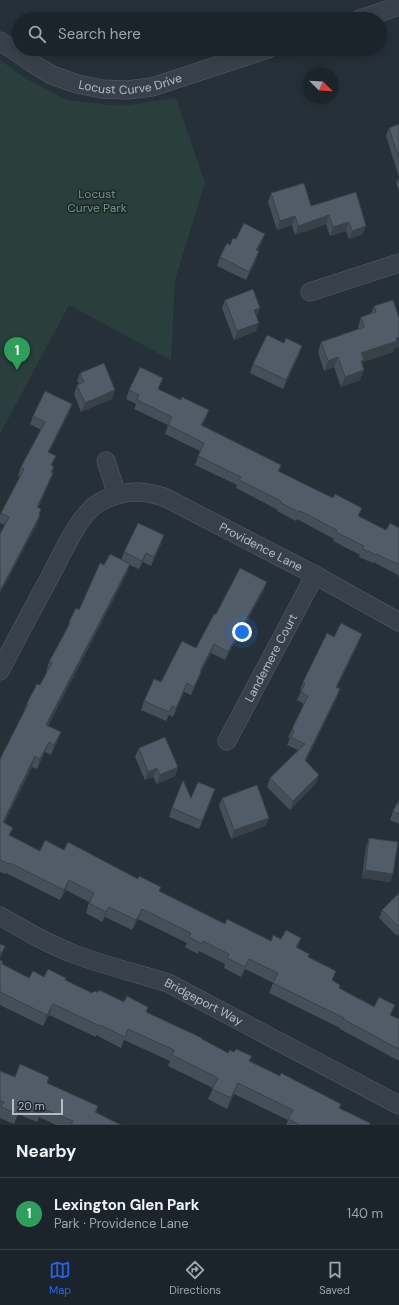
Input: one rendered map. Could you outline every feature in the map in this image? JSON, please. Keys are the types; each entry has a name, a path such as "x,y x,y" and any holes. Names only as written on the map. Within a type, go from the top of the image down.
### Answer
{"street":[{"path":"381,12 399,6"},
{"name":"Locust Curve Drive","path":"0,41 12,49"},
{"name":"Locust Curve Drive","path":"22,56 58,77 77,84 102,89 127,90 152,87 247,56"},
{"path":"310,292 399,263"},
{"path":"106,460 117,495"},
{"name":"Providence Lane","path":"0,671 59,558 80,523 94,507 102,501 117,495 139,492 148,492 164,497 315,575 399,622"},
{"name":"Landemere Court","path":"227,741 315,575"},
{"name":"Bridgeport Way","path":"0,916 39,938 72,954 168,983 399,1105"}],"green space":[{"name":"Locust Curve Park","path":"0,60 25,78 67,100 121,106 176,98 205,183 175,280 171,360 69,305 0,434"}],"building":[{"path":"399,124 399,159 389,128"},
{"path":"304,183 311,206 356,192 366,226 352,231 349,222 333,227 329,215 298,226 295,216 280,221 271,193"},
{"path":"244,223 265,234 256,250 259,251 249,272 220,257 227,243 230,245 233,238 236,239"},
{"path":"253,289 260,308 254,310 259,323 237,331 225,300"},
{"path":"393,300 399,318 399,337 396,338 397,341 361,353 364,360 361,361 364,370 345,377 338,357 328,361 321,342 364,327 361,317 376,312 374,306"},
{"path":"267,335 284,343 286,338 302,346 286,380 253,364"},
{"path":"104,363 115,390 85,403 77,385 84,382 80,373"},
{"path":"140,367 163,378 158,389 181,400 182,397 209,410 201,425 281,465 278,471 333,498 335,494 362,508 358,516 386,530 390,523 399,528 399,565 363,549 364,546 336,532 337,530 281,503 281,501 239,480 241,477 198,456 204,443 168,425 172,417 137,400 139,395 129,390"},
{"path":"45,391 72,404 48,452 56,456 51,465 54,467 51,472 53,473 37,507 41,509 40,515 0,591 0,534 9,517 1,513 24,469 21,467 45,422 33,416"},
{"path":"138,523 164,535 154,557 146,553 142,561 124,552"},
{"path":"110,554 130,564 46,725 61,732 54,745 49,742 40,759 35,756 3,822 13,828 9,835 40,851 45,840 64,850 68,842 138,879 139,876 161,887 159,891 225,924 227,919 271,941 273,935 281,939 286,930 301,938 296,947 309,954 308,957 336,971 332,980 340,985 339,988 374,1007 379,997 395,1005 390,1015 399,1019 399,1049 343,1019 344,1018 273,983 278,973 249,959 245,967 227,958 229,954 203,941 202,944 189,937 191,933 142,909 136,920 109,907 106,912 89,903 94,893 69,880 64,890 10,863 9,864 0,860 0,759 37,684 40,685 52,663 49,662 70,623 69,622 76,608 79,610 100,563 104,565"},
{"path":"240,568 267,582 228,652 214,644 200,671 201,672 194,687 187,683 176,708 172,706 169,712 144,701 154,679 161,682 182,641 196,648"},
{"path":"341,623 362,634 336,687 340,689 305,760 319,775 293,801 270,778 305,744 291,737 294,730 292,729 308,696 301,692 305,683 303,682 327,633 334,637"},
{"path":"165,737 178,767 160,775 157,768 148,772 139,748"},
{"path":"183,780 191,798 198,782 215,789 202,821 172,808"},
{"path":"257,785 269,818 234,830 222,798"},
{"path":"399,800 399,814 393,811"},
{"path":"369,838 398,842 393,874 365,870"},
{"path":"399,893 399,927 382,910"},
{"path":"0,944 5,946 0,956"},
{"path":"0,960 3,962 2,964 29,978 33,971 44,977 48,969 66,978 65,980 92,993 94,991 98,992 99,990 124,1002 127,996 148,1007 146,1012 202,1038 228,1053 230,1050 234,1052 236,1049 252,1056 249,1061 280,1076 281,1073 341,1104 339,1108 370,1123 369,1125 300,1125 288,1119 293,1110 238,1083 231,1098 212,1089 218,1078 172,1055 174,1050 128,1029 125,1037 53,1004 47,1015 0,992"},
{"path":"20,1064 49,1077 47,1083 98,1106 95,1112 121,1125 71,1125 73,1121 42,1108 40,1113 21,1105 18,1114 1,1107 4,1102 0,1101 0,1071 15,1077"}],"place":[{"name":"Lexington Glen Park","path":"17,370"}]}
